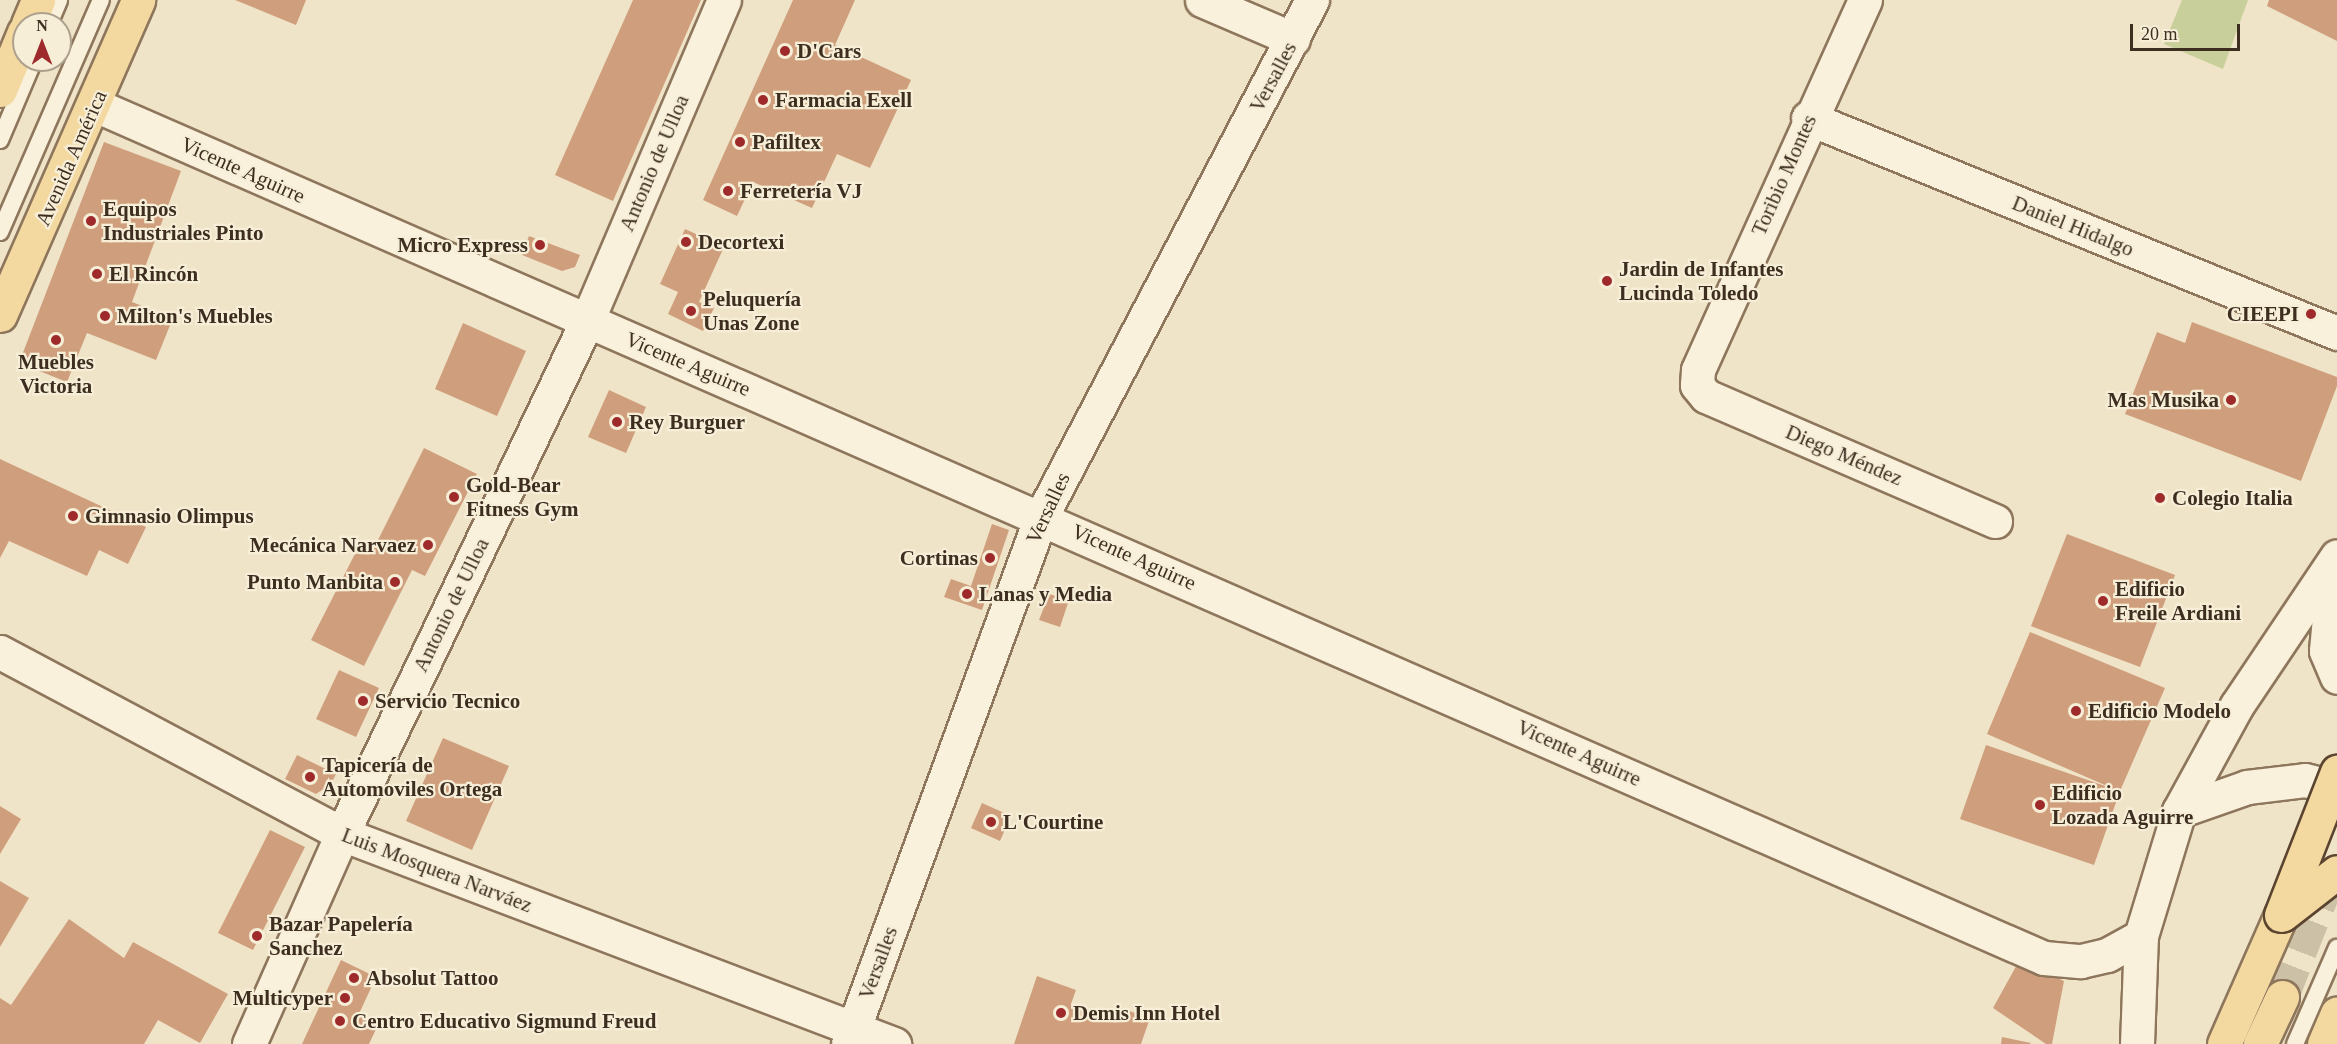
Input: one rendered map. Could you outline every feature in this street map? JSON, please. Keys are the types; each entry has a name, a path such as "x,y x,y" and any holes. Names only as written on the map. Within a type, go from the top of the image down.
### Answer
{"main road":[{"name":"Avenida América","path":"0,315 95,105 138,0"},
{"path":"0,90 12,61"},
{"path":"2224,1044 2281,915 2337,772"},
{"path":"2281,915 2337,872"},
{"path":"2260,1044 2282,997"},
{"path":"2324,1044 2337,1014"}],"street":[{"name":"Antonio de Ulloa","path":"249,1044 342,834 587,321 724,0"},
{"path":"1202,0 1293,39"},
{"name":"Versalles","path":"851,1037 1041,517 1312,0"},
{"name":"Toribio Montes","path":"1697,385 1698,370 1808,118 1865,0"},
{"name":"Vicente Aguirre","path":"95,105 1041,517 2044,958 2081,961 2107,955 2141,936"},
{"name":"Daniel Hidalgo","path":"1808,118 2337,333"},
{"name":"Diego Méndez","path":"1697,385 1706,396 1995,521"},
{"path":"2137,1044 2141,936 2179,811 2237,705 2336,557"},
{"path":"2336,557 2326,651 2337,677"},
{"name":"Luis Mosquera Narváez","path":"0,652 342,834 851,1037 894,1044"},
{"path":"2179,811 2247,787 2306,780 2337,788"}],"lane":[{"path":"0,232 101,0"},
{"path":"0,140 29,72"},
{"path":"2295,1044 2337,948"}],"green space":[{"path":"2182,0 2248,0 2223,69 2164,44"}],"building":[{"path":"235,0 306,0 296,25"},
{"path":"633,0 701,0 613,201 555,175"},
{"path":"793,0 855,0 835,45 911,80 870,168 837,154 812,208 753,182 737,216 703,200"},
{"path":"2269,0 2337,0 2337,41 2267,6"},
{"path":"104,142 181,171 132,302 173,318 156,360 87,333 67,382 19,363"},
{"path":"685,229 724,247 699,302 714,308 703,331 668,314 678,292 660,284"},
{"name":"Micro Express","path":"529,236 580,255 575,267 562,271 522,255"},
{"name":"Mas Musika","path":"2192,322 2337,377 2337,386 2301,481 2125,414 2157,332 2185,343"},
{"path":"463,323 526,351 497,416 435,389"},
{"name":"Rey Burguer","path":"609,390 646,407 626,453 588,437"},
{"path":"424,448 477,474 425,576 412,570 364,666 311,640 360,544 373,550"},
{"name":"Gimnasio Olimpus","path":"0,459 146,527 128,564 99,550 87,576 9,541 0,558"},
{"path":"992,524 1009,530 982,610 944,597 951,579 971,586"},
{"name":"Edificio Freile Ardiani","path":"2067,534 2175,575 2140,667 2031,626"},
{"path":"1049,594 1069,600 1060,627 1039,620"},
{"path":"2030,632 2165,688 2120,791 2094,865 1960,819 1986,745 2114,789 1987,734"},
{"path":"339,670 379,688 356,737 316,719"},
{"path":"443,738 509,766 472,850 406,821"},
{"name":"Tapicería de Automoviles Ortega","path":"297,755 336,774 331,784 316,794 285,779"},
{"name":"L'Courtine","path":"982,803 1011,816 1000,841 971,828"},
{"path":"0,806 21,819 0,854"},
{"path":"270,830 305,847 253,950 218,933"},
{"path":"0,881 29,898 0,947"},
{"path":"69,919 124,958 133,942 228,994 200,1043 158,1020 144,1044 0,1044 0,998 11,1005"},
{"path":"341,960 376,977 358,1016 378,1025 369,1044 302,1044"},
{"path":"2019,961 2064,981 2052,1044 2046,1044 1993,1008"},
{"name":"Demis Inn Hotel","path":"1037,976 1076,990 1071,1004 1114,1019 1118,1007 1150,1018 1141,1044 1014,1044"},
{"path":"2002,1037 2031,1043 2001,1044"}],"tunnel":[{"path":"2282,997 2333,868"}],"place":[{"name":"D'Cars","path":"785,51"},
{"name":"Farmacia Exell","path":"763,100"},
{"name":"Pafiltex","path":"740,142"},
{"name":"Ferretería VJ","path":"728,191"},
{"name":"Equipos Industriales Pinto","path":"91,221"},
{"name":"Decortexi","path":"686,242"},
{"name":"Micro Express","path":"540,245"},
{"name":"El Rincón","path":"97,274"},
{"name":"Jardin de Infantes Lucinda Toledo","path":"1607,281"},
{"name":"Peluquería Unas Zone","path":"691,311"},
{"name":"CIEEPI","path":"2311,314"},
{"name":"Milton's Muebles","path":"105,316"},
{"name":"Muebles Victoria","path":"56,340"},
{"name":"Mas Musika","path":"2231,400"},
{"name":"Rey Burguer","path":"617,422"},
{"name":"Gold-Bear Fitness Gym","path":"454,497"},
{"name":"Colegio Italia","path":"2160,498"},
{"name":"Gimnasio Olimpus","path":"73,516"},
{"name":"Mecánica Narvaez","path":"428,545"},
{"name":"Cortinas","path":"990,558"},
{"name":"Punto Manbita","path":"395,582"},
{"name":"Lanas y Media","path":"967,594"},
{"name":"Edificio Freile Ardiani","path":"2103,601"},
{"name":"Servicio Tecnico","path":"363,701"},
{"name":"Edificio Modelo","path":"2076,711"},
{"name":"Tapicería de Automoviles Ortega","path":"310,777"},
{"name":"Edificio Lozada Aguirre","path":"2040,805"},
{"name":"L'Courtine","path":"991,822"},
{"name":"Bazar Papelería Sanchez","path":"257,936"},
{"name":"Absolut Tattoo","path":"354,978"},
{"name":"Multicyper","path":"345,998"},
{"name":"Demis Inn Hotel","path":"1061,1013"},
{"name":"Centro Educativo Sigmund Freud","path":"340,1021"}]}
